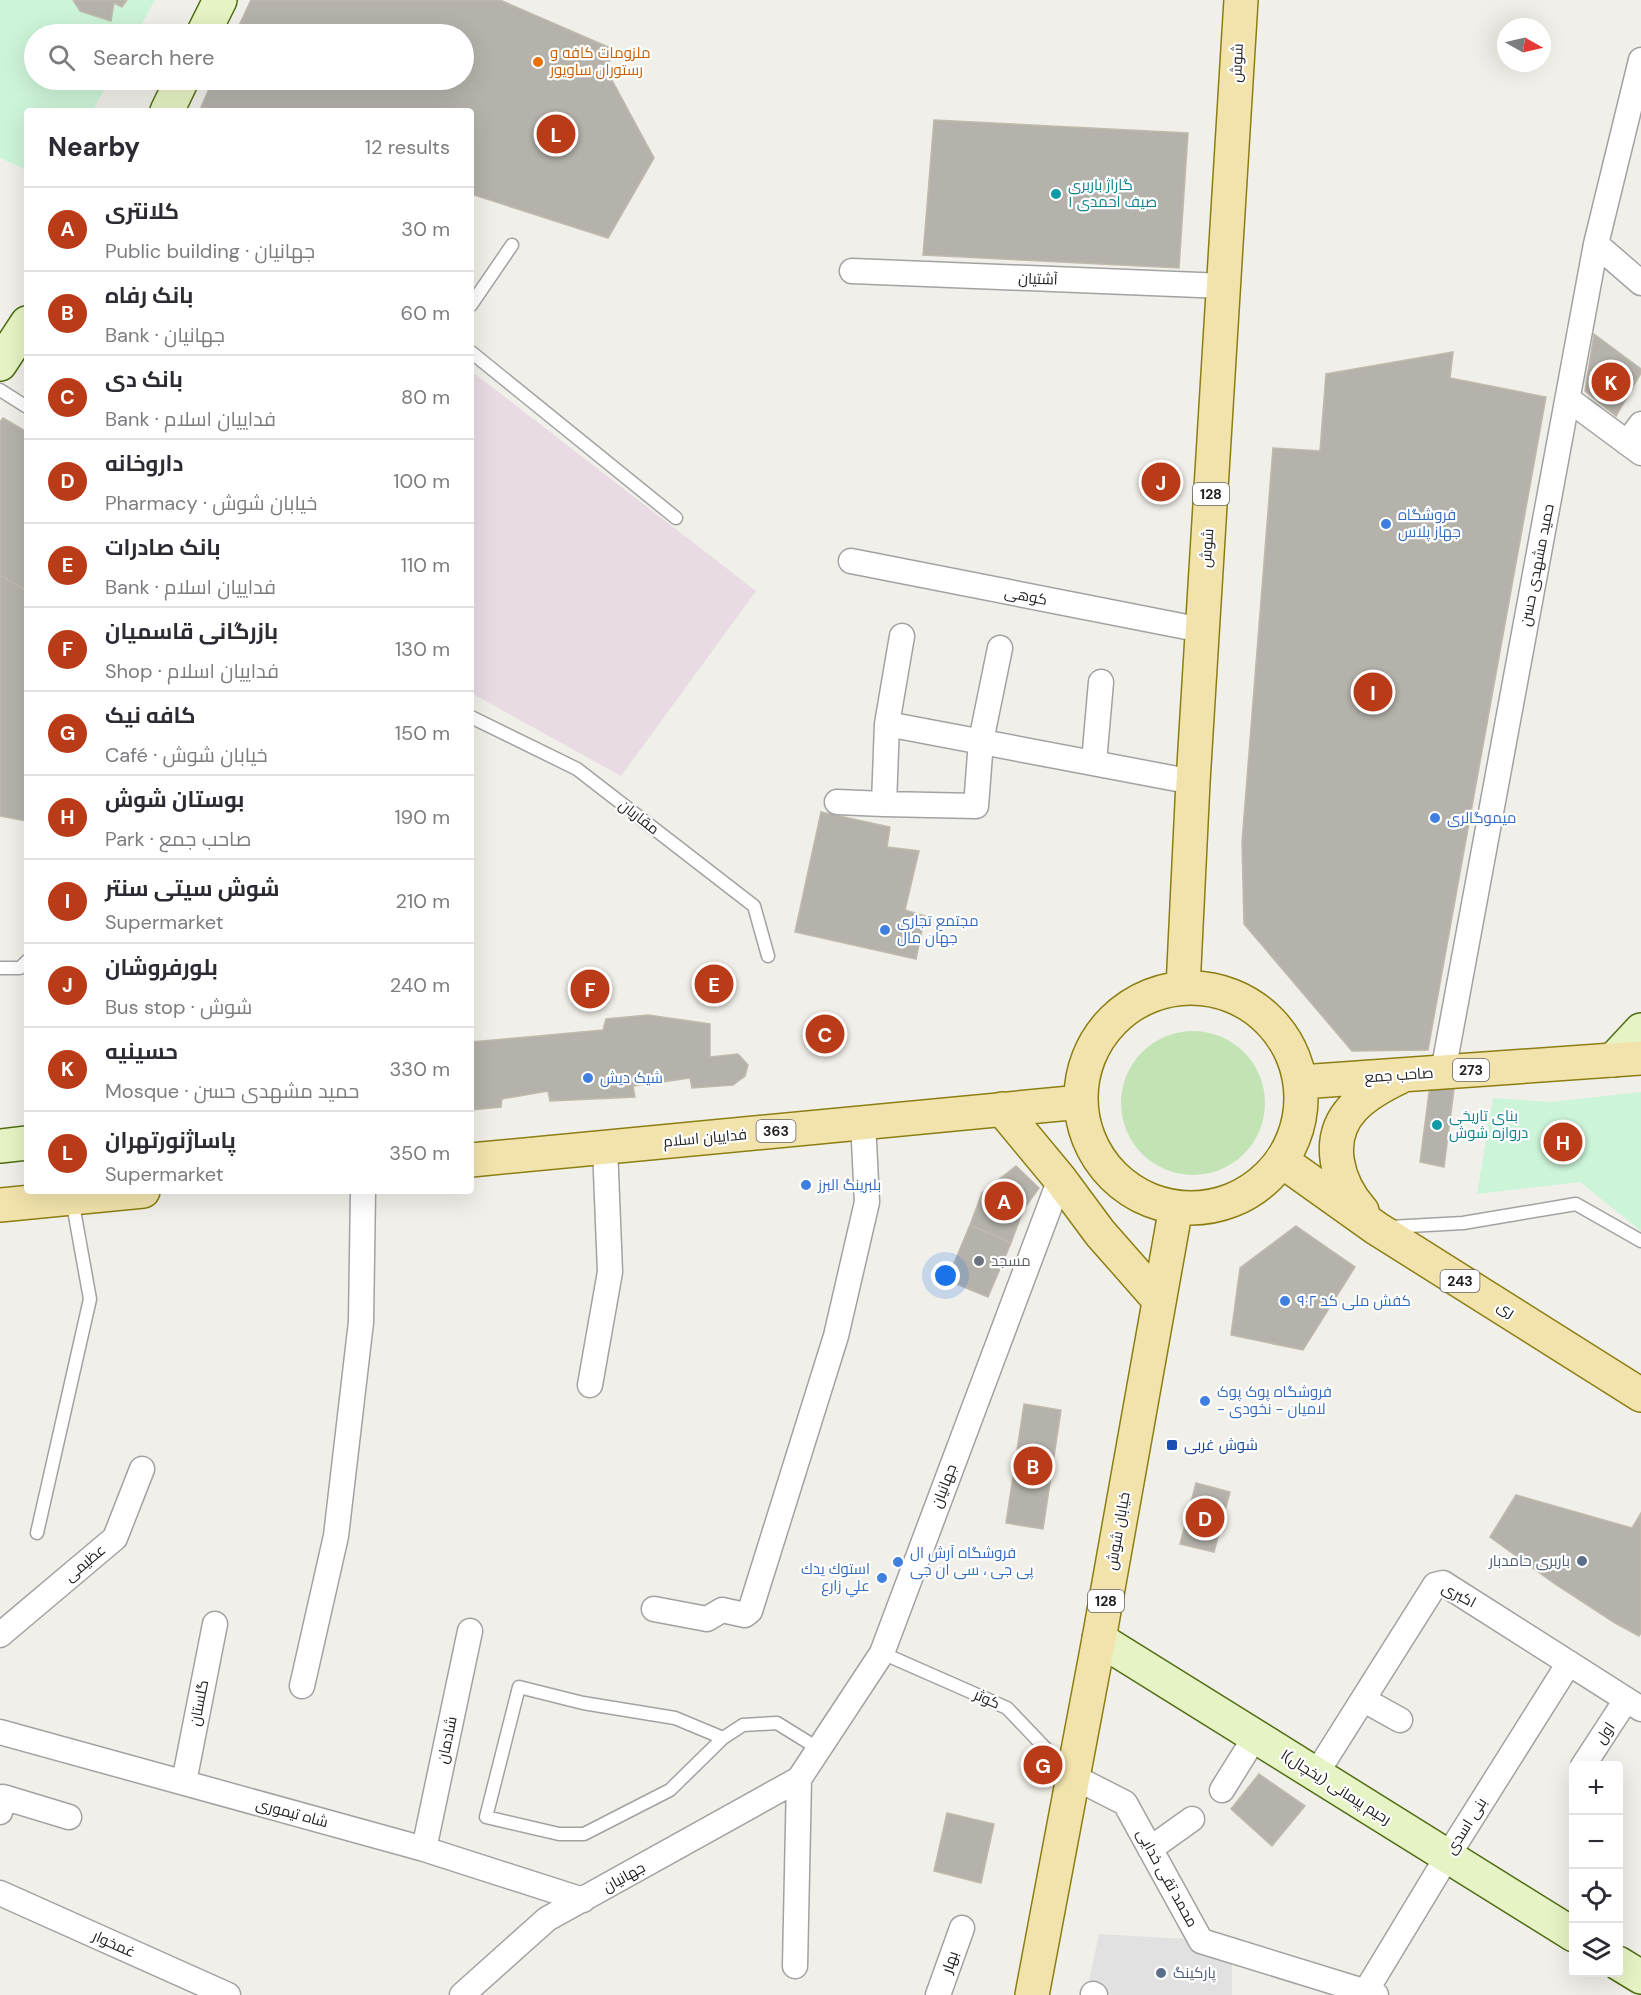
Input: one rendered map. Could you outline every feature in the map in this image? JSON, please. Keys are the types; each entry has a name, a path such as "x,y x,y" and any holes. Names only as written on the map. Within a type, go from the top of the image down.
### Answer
{"main road":[{"name":"شوش","path":"1183,988 1192,782 1241,0"},
{"path":"1183,988 1211,989 1237,997 1260,1012 1279,1031 1293,1055 1300,1082 1301,1109 1295,1137 1282,1161 1264,1182 1240,1197 1214,1207 1186,1209 1159,1204 1134,1192 1112,1175 1095,1152 1085,1127 1082,1102 1085,1071 1094,1046 1110,1023 1131,1005 1156,993 1183,988"},
{"name":"صاحب جمع","path":"1300,1082 1627,1059"},
{"path":"1376,1227 1356,1205 1346,1187 1338,1169 1336,1148 1341,1128 1351,1110 1375,1090 1404,1075"},
{"name":"فداییان اسلام","path":"474,1160 1082,1102"},
{"path":"1002,1109 1101,1233 1160,1300"},
{"name":"ری","path":"1282,1161 1376,1227 1641,1395"},
{"path":"0,1205 113,1194"},
{"name":"خیابان شوش","path":"1032,1995 1099,1639 1176,1207"}],"street":[{"path":"208,24 220,0"},
{"name":"حمید مشهدی حسن","path":"1443,1072 1596,244 1641,60"},
{"path":"1596,244 1641,283"},
{"name":"آشتیان","path":"852,271 1224,286"},
{"path":"0,364 24,328"},
{"path":"1568,399 1636,440"},
{"name":"کوهی","path":"850,561 1202,630"},
{"path":"884,804 886,724 902,636"},
{"path":"837,802 976,806 981,741 1000,648"},
{"path":"1094,762 1101,682"},
{"path":"886,724 1192,782"},
{"path":"1627,1059 1641,1030"},
{"path":"654,1608 707,1619 722,1610 745,1615 750,1611 836,1336 865,1213 867,1202 863,1122"},
{"path":"0,1146 24,1143"},
{"path":"590,1385 610,1272 605,1147"},
{"name":"جهانیان","path":"462,1995 547,1919 800,1779 882,1653 1060,1179"},
{"path":"302,1686 336,1536 361,1322 363,1194"},
{"name":"عظیمی","path":"0,1635 114,1538 142,1469"},
{"name":"اکبری","path":"1316,1774 1438,1583 1443,1583 1634,1705"},
{"name":"گلستان","path":"184,1782 215,1624"},
{"name":"شادمان","path":"424,1849 470,1631"},
{"name":"رحیم پیمانی (یخچال)ا","path":"1099,1639 1569,1932"},
{"name":"بنی اسدی","path":"1371,1993 1447,1857 1569,1663"},
{"path":"1364,1700 1400,1720"},
{"name":"اول","path":"1587,1761 1634,1705"},
{"name":"شاه تیموری","path":"0,1732 424,1849 583,1900"},
{"path":"1222,1790 1255,1737"},
{"name":"محمد تقی خدایی","path":"1072,1776 1125,1803 1201,1941 1371,1993"},
{"path":"795,1966 800,1779"},
{"path":"0,1812 3,1797 69,1818"},
{"path":"1150,1849 1192,1819"},
{"name":"غمخوار","path":"0,1893 228,1995"},
{"name":"بهار","path":"938,1995 962,1928"},
{"path":"1623,1966 1641,1977"}],"lane":[{"path":"474,301 512,245"},
{"path":"474,354 676,519"},
{"path":"0,390 24,405"},
{"name":"مقاریان","path":"474,718 577,769 754,906 768,956"},
{"path":"0,968 20,968 24,964"},
{"path":"37,1533 90,1299 72,1198"},
{"path":"1376,1227 1463,1223 1576,1204 1641,1242"},
{"name":"کوثر","path":"882,1653 1007,1708 1072,1776"},
{"path":"723,1738 675,1718 583,1703 519,1687 486,1817 559,1834 584,1834 670,1790 723,1738 743,1725 777,1723 819,1749"}],"shaded area":[{"path":"474,373 756,591 621,776 474,695"},
{"name":"پارکینگ","path":"1099,1934 1186,1939 1192,1948 1232,1959 1232,1995 1112,1995 1088,1986"}],"green space":[{"path":"0,0 155,0 142,24 24,24 24,90 104,90 94,108 24,108 24,169 0,158"},
{"path":"1193,1031 1221,1036 1244,1052 1260,1075 1265,1103 1260,1131 1244,1154 1221,1170 1193,1175 1165,1170 1142,1154 1126,1131 1121,1103 1126,1075 1142,1052 1165,1036"},
{"path":"1641,1092 1641,1231 1580,1182 1477,1194 1493,1098 1551,1102"}],"building":[{"path":"73,0 127,0 122,7 114,3 111,21 80,11"},
{"path":"251,0 500,0 615,50 606,69 654,158 608,238 474,195 474,108 201,107 209,90 474,90 474,24 240,24"},
{"name":"گاراژ باربری صیف احمدی ۱","path":"934,120 1188,133 1179,268 923,255"},
{"path":"1594,334 1641,369 1641,373 1616,416 1585,391"},
{"path":"1453,352 1450,378 1546,397 1428,1050 1352,1051 1244,924 1242,842 1273,448 1320,451 1326,374"},
{"path":"3,418 24,430 24,589 0,575 0,422"},
{"path":"0,575 24,589 24,820 0,816"},
{"path":"821,812 890,827 887,847 919,851 905,910 925,916 916,959 795,932"},
{"path":"648,1015 710,1024 710,1057 738,1054 748,1065 745,1076 733,1085 692,1088 690,1078 633,1086 635,1097 550,1101 548,1091 502,1099 501,1107 474,1110 474,1042 603,1030 606,1019"},
{"name":"بنای تاریخی دروازه شوش","path":"1430,1085 1454,1089 1444,1167 1420,1162"},
{"path":"1016,1166 1039,1188 1023,1210 1011,1243 970,1225 982,1193"},
{"name":"مسجد","path":"970,1225 1011,1243 988,1297 947,1280"},
{"name":"کفش ملی کد ۹۰۲","path":"1296,1226 1355,1267 1303,1350 1231,1335 1240,1268"},
{"path":"1024,1404 1061,1410 1043,1529 1006,1523"},
{"path":"1196,1483 1230,1492 1214,1552 1180,1544"},
{"name":"باربری حامدبار","path":"1516,1495 1632,1528 1641,1513 1641,1633 1639,1636 1555,1584 1490,1537"},
{"path":"1259,1774 1305,1806 1272,1846 1231,1809"},
{"path":"947,1813 994,1824 981,1883 934,1871"}],"place":[{"name":"ملزومات کافه و رستوران ساویور","path":"538,62"},
{"name":"پاساژنورتهران","path":"556,134"},
{"name":"گاراژ باربری صیف احمدی ۱","path":"1056,194"},
{"name":"حسینیه","path":"1611,382"},
{"name":"بلورفروشان","path":"1161,482"},
{"name":"فروشگاه جهاز پلاس","path":"1386,524"},
{"name":"شوش سیتی سنتر","path":"1373,692"},
{"name":"میموگالری","path":"1435,818"},
{"name":"مجتمع تجاری جهان مال","path":"885,930"},
{"name":"بانک صادرات","path":"714,984"},
{"name":"بازرگانی قاسمیان","path":"590,989"},
{"name":"بانک دی","path":"825,1034"},
{"name":"شیک دیش","path":"588,1078"},
{"name":"بنای تاریخی دروازه شوش","path":"1437,1125"},
{"name":"بوستان شوش","path":"1563,1142"},
{"name":"بلبرینگ البرز","path":"806,1185"},
{"name":"کلانتری","path":"1004,1201"},
{"name":"مسجد","path":"979,1261"},
{"name":"کفش ملی کد ۹۰۲","path":"1285,1301"},
{"name":"فروشگاه پوک پوک - لاميان - نخودی","path":"1205,1401"},
{"name":"شوش غربی","path":"1172,1445"},
{"name":"بانک رفاه","path":"1033,1466"},
{"name":"داروخانه","path":"1205,1518"},
{"name":"باربری حامدبار","path":"1582,1561"},
{"name":"فروشگاه آرش ال پی جی ، سی ان جی","path":"898,1562"},
{"name":"استوك يدك علي زارع","path":"882,1578"},
{"name":"کافه نیک","path":"1043,1765"},
{"name":"پارکینگ","path":"1161,1973"}]}
